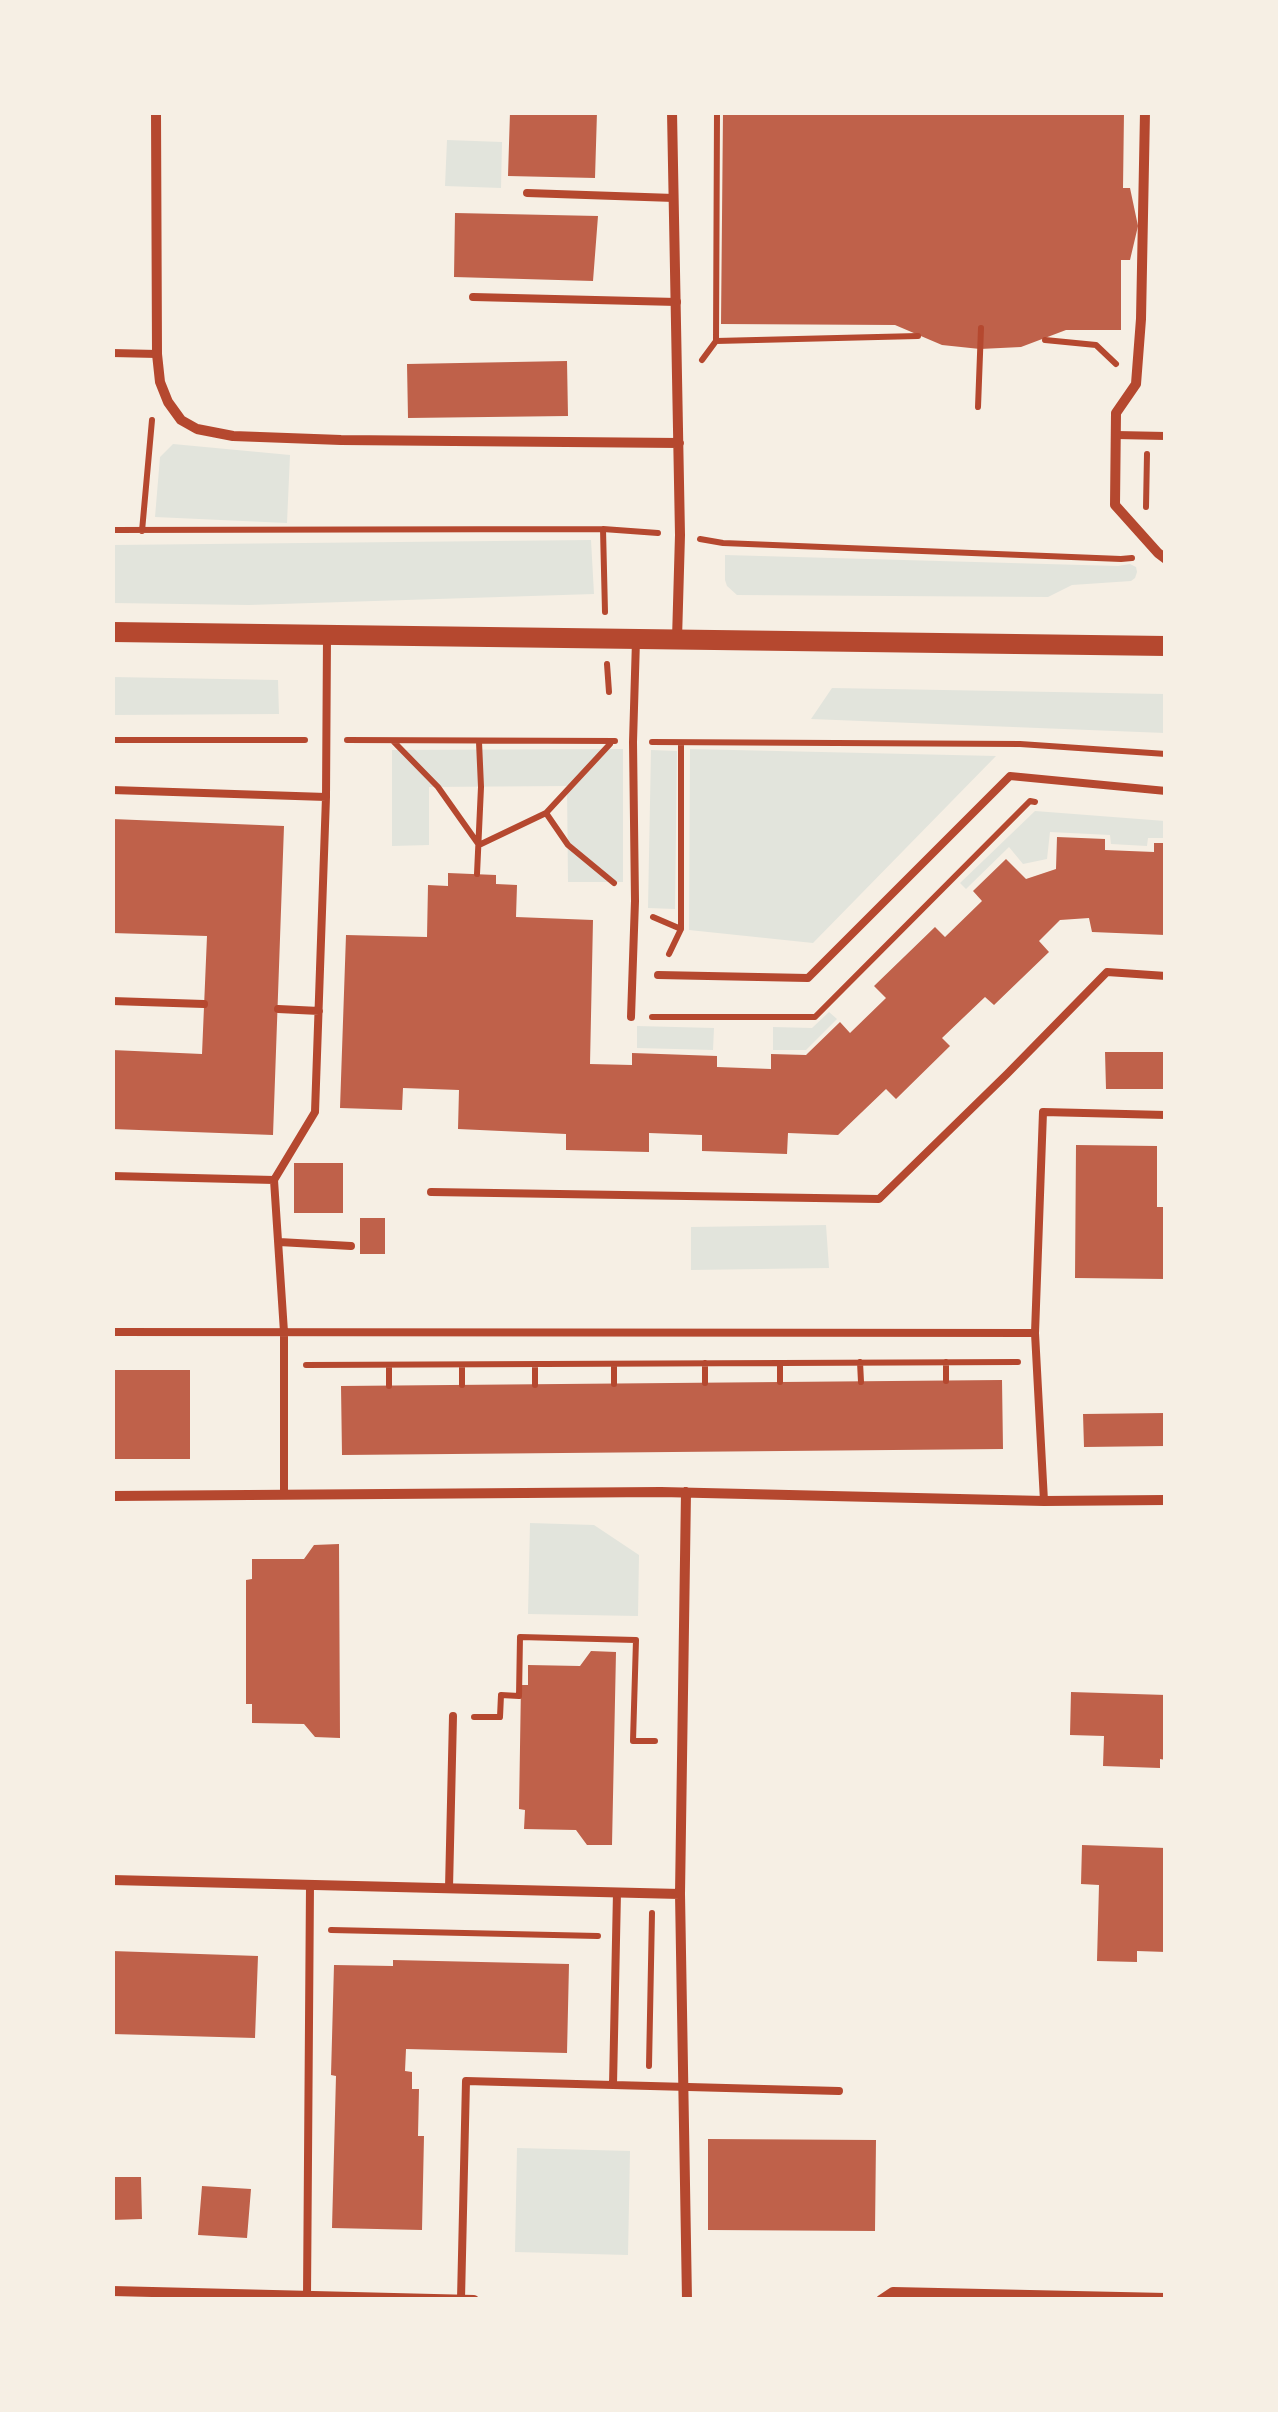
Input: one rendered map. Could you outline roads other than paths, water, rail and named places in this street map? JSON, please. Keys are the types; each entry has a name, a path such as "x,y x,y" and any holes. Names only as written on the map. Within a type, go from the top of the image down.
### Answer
{"main road":[{"path":"112,632 1166,646"}],"street":[{"path":"156,112 157,354 160,382 181,420 197,429 233,436 679,444"},
{"path":"672,112 679,444 678,639"},
{"path":"1145,112 1141,319 1136,384 1116,413 1115,504 1162,556"},
{"path":"686,1492 680,1894 687,2300"},
{"path":"112,1496 686,1492 1166,1500"},
{"path":"112,1880 680,1894"},
{"path":"112,2291 188,2296 474,2300"},
{"path":"882,2300 893,2292 1166,2298"}],"lane":[{"path":"527,194 674,198"},
{"path":"473,297 677,302"},
{"path":"112,353 157,354"},
{"path":"1116,435 1166,436"},
{"path":"284,1495 284,1332 274,1180 315,1112 326,797 327,634"},
{"path":"631,1017 636,640"},
{"path":"658,975 808,978 1010,776 1166,791"},
{"path":"112,790 326,797"},
{"path":"431,1192 879,1199 1107,972 1166,976"},
{"path":"112,1001 204,1004"},
{"path":"278,1008 320,1011"},
{"path":"1044,1500 1036,1333 1043,1112 1166,1115"},
{"path":"112,1176 274,1180"},
{"path":"279,1242 351,1246"},
{"path":"112,1332 1036,1333"},
{"path":"449,1888 453,1716"},
{"path":"307,2296 310,1885"},
{"path":"613,2085 617,1892"},
{"path":"462,2299 466,2082 839,2090"}]}
